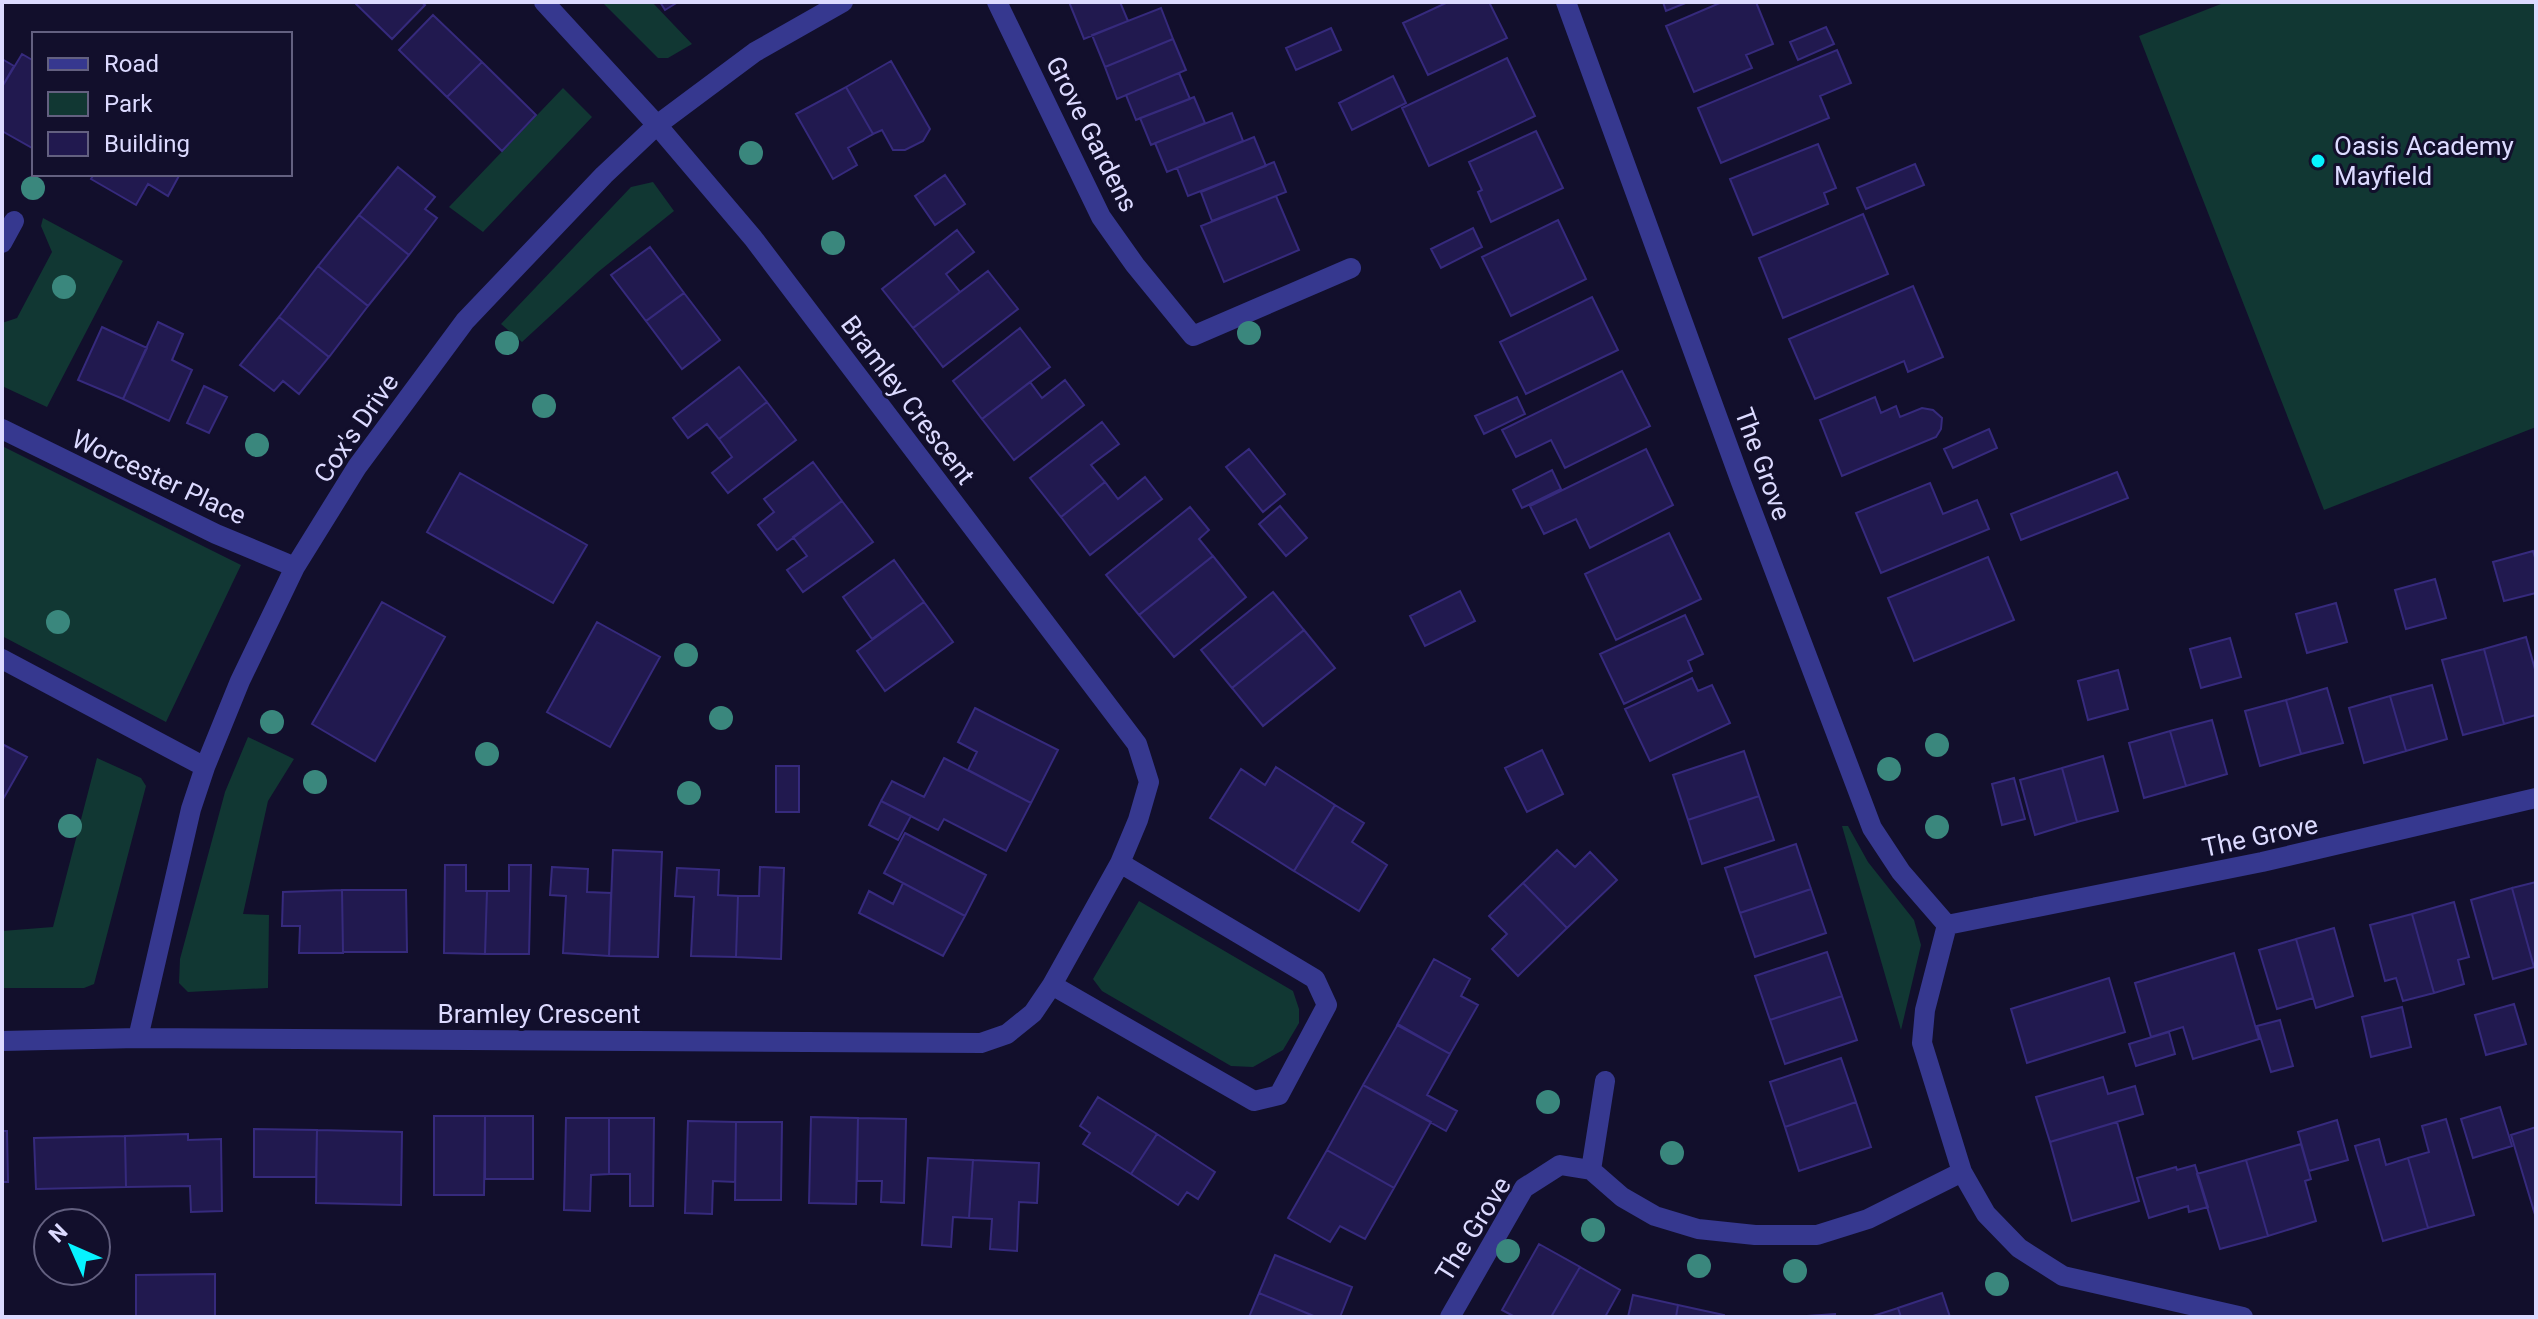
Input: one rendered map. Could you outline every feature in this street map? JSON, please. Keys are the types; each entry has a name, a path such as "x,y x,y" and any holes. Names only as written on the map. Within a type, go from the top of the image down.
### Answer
{"street":[{"name":"Bramley Crescent","path":"2,1041 138,1038 981,1043 1007,1034 1033,1013 1120,863 1138,820 1149,782 1137,744 753,238 657,125 544,2"},
{"name":"Cox's Drive","path":"138,1038 191,809 205,767 240,681 295,567 357,467 465,321 604,175 657,125 755,52 843,2"},
{"name":"Grove Gardens","path":"997,2 1101,217 1135,265 1193,336 1351,268"},
{"name":"The Grove","path":"1566,2 1741,482 1872,828 1901,872 1947,925 2249,865 2536,798"},
{"path":"2,243 14,221"},
{"name":"Worcester Place","path":"2,429 216,534 295,567"},
{"path":"2,659 205,767"},
{"path":"1052,985 1254,1101 1279,1095 1327,1005 1315,979 1120,863"},
{"path":"1947,925 1925,1010 1922,1043 1962,1172 1986,1214 2019,1248 2063,1276 2243,1317"},
{"path":"1605,1081 1591,1170 1622,1197 1655,1216 1698,1229 1755,1235 1817,1235 1868,1219 1962,1172"},
{"name":"The Grove","path":"1450,1317 1524,1188 1560,1165 1591,1170"}],"green space":[{"path":"602,2 652,2 692,44 668,58 658,58"},
{"name":"Oasis Academy Mayfield","path":"2226,2 2536,2 2536,427 2324,510 2139,36"},
{"path":"563,88 592,117 483,232 449,207"},
{"path":"653,182 674,211 598,272 522,342 501,324 631,187"},
{"path":"43,218 123,261 47,407 2,386 2,323 17,318 52,252 41,226"},
{"path":"2,446 241,565 166,722 2,636"},
{"path":"248,737 294,759 268,801 243,914 269,915 268,988 188,992 179,983 180,959 225,792"},
{"path":"97,758 141,778 146,786 94,984 84,988 2,988 2,931 53,927"},
{"path":"1842,826 1848,826 1868,862 1914,920 1921,945 1901,1030"},
{"path":"1139,901 1293,991 1299,1009 1299,1023 1283,1050 1253,1067 1231,1066 1102,991 1093,979"}],"building":[{"path":"354,2 421,2 425,5 392,39"},
{"path":"660,2 678,2 665,10"},
{"path":"1069,2 1120,2 1128,21 1084,39"},
{"path":"1448,2 1489,2 1507,38 1428,75 1403,23"},
{"path":"1663,2 1688,2 1666,11"},
{"path":"1722,2 1756,2 1773,44 1746,55 1752,68 1694,92 1666,26"},
{"path":"1161,8 1173,39 1105,67 1092,35"},
{"path":"433,15 482,62 447,97 399,50"},
{"path":"1826,27 1834,44 1798,60 1790,42"},
{"path":"1331,28 1341,50 1296,70 1286,48"},
{"path":"1173,39 1186,70 1117,99 1105,67"},
{"path":"1837,50 1851,83 1820,96 1829,118 1721,163 1698,108"},
{"path":"22,54 32,60 32,148 2,131 2,87"},
{"path":"1507,58 1535,116 1429,166 1402,108"},
{"path":"2,59 14,66 2,87"},
{"path":"891,61 930,129 923,141 905,150 893,150 882,130 873,134 846,87"},
{"path":"482,62 536,115 502,151 447,97"},
{"path":"1179,73 1190,99 1136,120 1126,95"},
{"path":"1393,76 1406,103 1352,130 1339,103"},
{"path":"846,87 873,134 848,148 857,165 833,179 796,114"},
{"path":"1194,97 1205,123 1151,145 1140,118"},
{"path":"1232,113 1243,141 1167,172 1155,143"},
{"path":"1536,131 1563,188 1491,222 1478,192 1482,190 1469,162"},
{"path":"1254,137 1266,166 1188,196 1177,168"},
{"path":"1818,144 1836,188 1824,193 1828,204 1753,235 1730,179"},
{"path":"1274,162 1286,192 1212,221 1201,192"},
{"path":"1915,164 1924,185 1866,209 1857,188"},
{"path":"398,167 435,197 425,209 437,218 409,255 359,215"},
{"path":"945,175 965,204 935,225 915,196"},
{"path":"93,176 179,176 168,196 148,184 136,205 91,179"},
{"path":"1276,196 1299,250 1224,282 1201,226"},
{"path":"1863,214 1888,274 1783,318 1759,258"},
{"path":"359,215 409,255 368,306 318,266"},
{"path":"1558,220 1586,279 1511,316 1482,257"},
{"path":"1473,228 1482,247 1441,268 1431,249"},
{"path":"957,230 974,252 946,274 960,292 913,328 882,289"},
{"path":"650,247 684,293 646,321 611,275"},
{"path":"318,266 368,306 329,357 279,317"},
{"path":"988,271 1018,309 943,367 913,328"},
{"path":"1913,286 1943,357 1908,372 1904,361 1815,399 1789,339"},
{"path":"684,293 720,340 682,369 646,321"},
{"path":"1592,297 1618,350 1526,394 1500,342"},
{"path":"279,317 329,357 299,394 283,381 274,391 240,365"},
{"path":"158,322 183,334 172,360 192,370 169,421 123,399"},
{"path":"102,327 147,348 123,399 78,380"},
{"path":"1020,328 1050,367 982,419 953,381"},
{"path":"739,367 767,402 719,439 707,424 688,438 673,418"},
{"path":"1622,371 1650,426 1565,468 1551,440 1516,457 1502,430"},
{"path":"1065,380 1084,405 1014,460 982,419 1030,382 1042,398"},
{"path":"204,386 227,397 209,433 187,423"},
{"path":"1517,397 1525,414 1484,434 1475,416"},
{"path":"1875,397 1881,413 1896,406 1900,417 1922,408 1933,410 1942,418 1941,429 1936,437 1842,476 1820,420"},
{"path":"767,402 796,440 728,493 712,473 732,457 719,439"},
{"path":"1102,422 1119,444 1091,465 1105,482 1061,517 1030,478"},
{"path":"1989,429 1997,448 1953,468 1944,449"},
{"path":"1249,449 1285,494 1263,512 1226,467"},
{"path":"1646,449 1673,505 1590,548 1576,519 1544,534 1530,506"},
{"path":"813,462 842,501 777,550 758,525 774,512 764,499"},
{"path":"1552,470 1561,489 1522,508 1513,490"},
{"path":"2117,472 2128,498 2021,540 2011,514"},
{"path":"460,473 587,545 553,603 427,532"},
{"path":"1145,477 1162,499 1090,555 1061,517 1105,482 1118,499"},
{"path":"1930,483 1943,514 1977,500 1989,529 1881,573 1856,513"},
{"path":"842,501 873,542 803,592 787,570 807,556 793,537"},
{"path":"1280,506 1307,538 1286,556 1259,524"},
{"path":"1190,507 1209,530 1199,539 1213,556 1139,615 1106,575"},
{"path":"1669,533 1701,599 1616,640 1585,574"},
{"path":"2533,551 2536,593 2504,601 2493,562"},
{"path":"1213,556 1246,597 1174,657 1139,615"},
{"path":"1988,557 2014,620 1914,661 1888,598"},
{"path":"894,560 924,602 872,639 843,597"},
{"path":"2435,579 2446,618 2406,629 2395,590"},
{"path":"1460,591 1475,621 1425,646 1410,616"},
{"path":"1273,592 1304,630 1232,688 1201,650"},
{"path":"382,602 445,637 375,761 312,724"},
{"path":"924,602 953,642 885,691 857,651"},
{"path":"2336,603 2347,642 2307,653 2296,614"},
{"path":"1685,615 1703,654 1688,661 1692,671 1624,704 1600,654"},
{"path":"597,622 660,657 610,747 547,712"},
{"path":"1304,630 1335,668 1263,726 1232,688"},
{"path":"2526,637 2536,673 2536,715 2504,724 2484,649"},
{"path":"2230,638 2241,677 2201,688 2190,649"},
{"path":"2484,649 2504,724 2463,735 2442,660"},
{"path":"2118,670 2128,709 2088,720 2078,681"},
{"path":"1692,678 1698,691 1712,685 1730,723 1650,761 1625,709"},
{"path":"2432,685 2447,739 2406,751 2390,696"},
{"path":"2327,688 2343,743 2301,754 2286,700"},
{"path":"2390,696 2406,751 2364,763 2349,708"},
{"path":"2286,700 2301,754 2260,766 2245,711"},
{"path":"975,708 1058,750 1031,803 968,770 977,752 958,742"},
{"path":"2212,720 2227,774 2186,786 2170,731"},
{"path":"2170,731 2186,786 2144,798 2129,743"},
{"path":"2,744 27,757 2,801"},
{"path":"1542,750 1563,794 1527,812 1505,768"},
{"path":"1744,751 1759,796 1688,820 1673,775"},
{"path":"2103,756 2118,811 2077,822 2062,768"},
{"path":"944,758 1031,803 1006,851 944,819 938,830 881,801 892,781 924,797"},
{"path":"776,766 799,766 799,812 776,812"},
{"path":"1276,767 1335,805 1294,871 1210,818 1241,769 1265,785"},
{"path":"2062,768 2077,822 2035,835 2020,780"},
{"path":"2014,778 2025,819 2002,825 1992,784"},
{"path":"1759,796 1774,840 1702,864 1688,820"},
{"path":"881,801 911,816 898,840 869,825"},
{"path":"1335,805 1364,823 1352,842 1387,865 1359,911 1294,871"},
{"path":"905,833 986,875 965,916 884,873"},
{"path":"1796,844 1811,889 1740,913 1725,868"},
{"path":"613,850 662,852 658,957 609,956"},
{"path":"1557,850 1575,867 1590,852 1617,880 1567,928 1523,883"},
{"path":"445,865 466,865 466,891 487,891 485,954 444,953"},
{"path":"509,865 531,865 529,954 485,954 487,891 509,891"},
{"path":"552,867 588,869 587,892 611,893 609,956 563,953 566,896 550,895"},
{"path":"760,867 784,868 781,959 736,957 738,896 759,896"},
{"path":"677,868 719,870 718,895 738,896 736,957 691,956 694,897 675,896"},
{"path":"2536,882 2536,966 2534,967 2512,888"},
{"path":"903,883 965,916 943,956 859,913 869,891 893,904"},
{"path":"1523,883 1567,928 1518,976 1492,949 1507,934 1489,916"},
{"path":"2512,888 2534,967 2493,979 2471,900"},
{"path":"1811,889 1826,933 1755,957 1740,913"},
{"path":"342,890 343,953 299,953 300,926 282,926 283,892"},
{"path":"342,890 406,890 407,952 343,952"},
{"path":"2454,902 2469,957 2458,960 2464,984 2434,993 2412,914"},
{"path":"2412,914 2434,993 2403,1001 2396,978 2385,981 2370,925"},
{"path":"2334,928 2353,996 2316,1008 2296,939"},
{"path":"2296,939 2313,998 2277,1009 2259,950"},
{"path":"1827,952 1842,996 1770,1020 1755,976"},
{"path":"2234,953 2259,1039 2193,1059 2183,1027 2151,1037 2135,983"},
{"path":"1434,959 1470,979 1461,996 1478,1005 1450,1054 1397,1025"},
{"path":"2109,978 2125,1032 2027,1063 2011,1009"},
{"path":"1842,996 1857,1040 1785,1064 1770,1020"},
{"path":"2514,1004 2526,1044 2486,1055 2475,1015"},
{"path":"2402,1007 2411,1047 2371,1057 2362,1017"},
{"path":"2280,1020 2293,1066 2271,1072 2257,1026"},
{"path":"1398,1024 1450,1054 1427,1095 1457,1111 1446,1131 1363,1085"},
{"path":"2169,1032 2175,1054 2136,1066 2129,1044"},
{"path":"1841,1058 1856,1102 1785,1127 1770,1082"},
{"path":"2103,1077 2108,1094 2135,1086 2143,1114 2050,1142 2036,1097"},
{"path":"1363,1085 1431,1122 1394,1188 1327,1150"},
{"path":"1098,1097 1157,1134 1131,1174 1083,1144 1090,1133 1080,1126"},
{"path":"1856,1102 1871,1147 1799,1171 1785,1127"},
{"path":"2500,1107 2512,1146 2473,1158 2461,1119"},
{"path":"434,1116 485,1116 484,1195 434,1195"},
{"path":"485,1116 533,1116 533,1179 485,1179"},
{"path":"811,1117 858,1118 856,1204 809,1203"},
{"path":"566,1118 609,1118 609,1174 591,1175 590,1211 564,1210"},
{"path":"609,1118 654,1118 653,1206 630,1206 630,1174 609,1174"},
{"path":"858,1118 906,1119 904,1203 881,1202 882,1181 857,1181"},
{"path":"2446,1119 2474,1215 2428,1228 2408,1158 2429,1152 2422,1126"},
{"path":"2337,1120 2348,1160 2309,1171 2298,1132"},
{"path":"688,1121 736,1122 735,1182 713,1181 712,1214 685,1213"},
{"path":"736,1122 782,1122 781,1200 735,1200"},
{"path":"2117,1122 2139,1201 2072,1221 2050,1142"},
{"path":"2536,1127 2536,1218 2511,1135"},
{"path":"254,1129 317,1130 316,1177 254,1177"},
{"path":"317,1130 402,1132 401,1205 316,1203"},
{"path":"2,1131 7,1131 8,1182 2,1182"},
{"path":"188,1134 188,1140 221,1139 222,1211 191,1212 190,1186 126,1187 125,1136"},
{"path":"1157,1134 1215,1172 1198,1199 1187,1192 1178,1205 1131,1174"},
{"path":"125,1136 126,1187 36,1189 34,1138"},
{"path":"2379,1139 2386,1165 2408,1158 2428,1228 2383,1241 2355,1146"},
{"path":"2301,1144 2311,1179 2305,1181 2316,1221 2268,1236 2246,1160"},
{"path":"1327,1150 1394,1188 1365,1239 1340,1226 1330,1242 1288,1218"},
{"path":"928,1158 973,1160 969,1218 953,1217 951,1247 922,1245"},
{"path":"973,1160 1039,1163 1037,1203 1019,1202 1017,1251 990,1249 992,1219 969,1218"},
{"path":"2246,1160 2268,1236 2220,1249 2197,1174"},
{"path":"2195,1165 2208,1207 2189,1212 2188,1206 2149,1218 2137,1178"},
{"path":"1539,1244 1580,1267 1551,1317 1515,1317 1502,1310"},
{"path":"1275,1255 1352,1287 1340,1317 1316,1317 1259,1293"},
{"path":"1580,1267 1620,1290 1605,1317 1551,1317"},
{"path":"215,1274 215,1317 136,1317 136,1275"},
{"path":"1259,1293 1316,1317 1249,1317"},
{"path":"1942,1293 1950,1317 1901,1317 1898,1308"},
{"path":"1633,1295 1678,1305 1676,1317 1628,1317"},
{"path":"1678,1305 1724,1315 1724,1317 1676,1317"},
{"path":"1898,1308 1901,1317 1870,1317"},
{"path":"1835,1314 1835,1317 1792,1317"}],"place":[{"name":"Oasis Academy Mayfield","path":"2318,161"}]}
